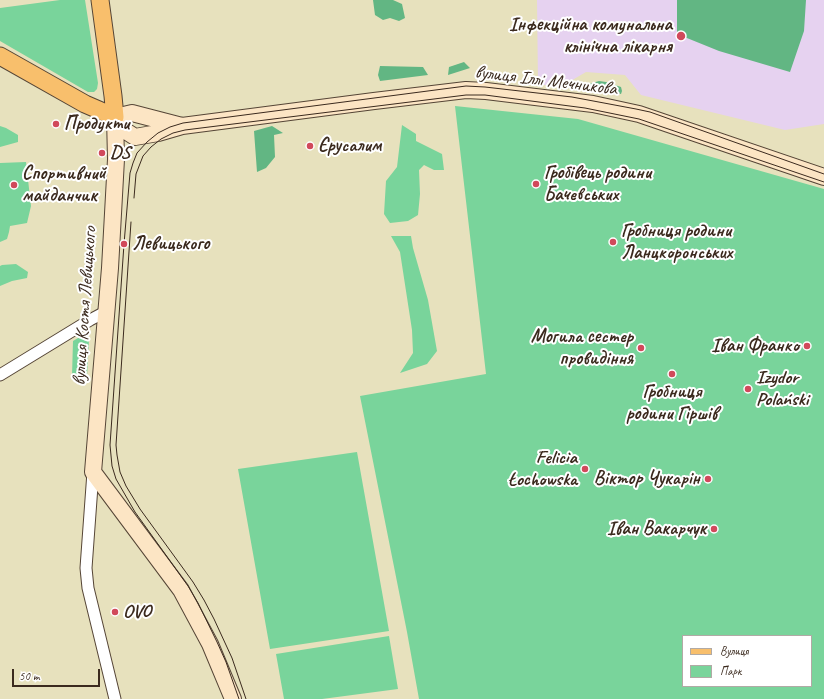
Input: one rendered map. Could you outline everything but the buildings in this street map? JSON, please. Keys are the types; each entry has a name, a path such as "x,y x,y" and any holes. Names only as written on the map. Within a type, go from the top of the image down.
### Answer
{"main road":[{"name":"вулиця Костя Левицького","path":"93,472 107,311 116,162 114,96 100,0"},
{"path":"0,56 85,104 115,117"},
{"name":"вулиця Іллі Мечникова","path":"182,126 132,113 115,117 124,130 135,137 158,133 182,126 466,90 486,91 593,104 639,114 824,177"},
{"path":"93,472 182,590 210,644 233,699"}],"street":[{"path":"0,375 107,311"},
{"path":"93,472 86,568 88,588 115,699"}],"shaded area":[{"name":"Інфекційна комунальна клінічна лікарня","path":"537,0 824,0 824,124 785,130 641,95 625,75 586,72 574,79 565,88 538,84"}],"green space":[{"path":"60,0 85,0 98,83 97,89 94,92 88,92 0,41 0,8"},
{"path":"373,0 393,0 402,4 405,18 399,21 390,18 383,20 375,15"},
{"path":"677,0 806,0 804,31 790,72 719,51 677,34"},
{"path":"464,62 470,68 448,75 449,67"},
{"path":"380,66 423,67 428,75 380,81 378,75"},
{"path":"599,81 621,87 621,94 599,91 587,86"},
{"path":"455,106 578,119 824,189 824,699 419,699 360,396 486,374"},
{"path":"402,125 416,134 416,141 442,154 444,170 434,170 424,165 419,170 420,194 418,215 408,221 390,223 384,214 386,181 397,167"},
{"path":"0,126 18,135 18,142 0,147"},
{"path":"272,126 283,133 274,135 275,157 266,168 257,172 254,131"},
{"name":"Спортивний майданчик","path":"26,162 31,206 27,223 10,226 7,239 0,242 0,163"},
{"path":"391,236 411,236 428,300 437,351 427,364 400,373 413,353 412,330 400,252"},
{"path":"16,264 28,272 27,278 12,281 0,286 0,266"},
{"path":"83,335 89,339 87,377 72,376 73,341"},
{"path":"357,452 389,631 270,649 238,469"},
{"path":"389,636 398,689 322,699 284,699 276,654"}],"tram line":[{"path":"239,699 226,662 198,603 188,586 135,512 116,479 112,466 110,445 130,173 137,153 147,142 158,133 183,123 466,86 572,97 650,112 824,174"},
{"path":"134,198 136,174 143,156 161,139 173,133 185,130 466,95 485,95 585,108 639,119 824,182"},
{"path":"131,222 116,445 120,472 126,486 140,509 193,582 204,600 232,658 246,699"}],"place":[{"name":"Інфекційна комунальна клінічна лікарня","path":"681,36"},
{"name":"Продукти","path":"56,124"},
{"name":"Єрусалим","path":"310,146"},
{"name":"DS","path":"102,153"},
{"name":"Гробівець родини Бачевських","path":"536,184"},
{"name":"Спортивний майданчик","path":"14,185"},
{"name":"Гробниця родини Ланцкоронських","path":"613,242"},
{"name":"Левицького","path":"124,244"},
{"name":"Іван Франко","path":"807,346"},
{"name":"Могила сестер провидіння","path":"641,348"},
{"name":"Гробниця родини Гіршів","path":"672,374"},
{"name":"Izydor Polański","path":"748,389"},
{"name":"Felicia Łochowska","path":"585,469"},
{"name":"Віктор Чукарін","path":"708,479"},
{"name":"Іван Вакарчук","path":"714,529"},
{"name":"OVO","path":"115,612"}]}
